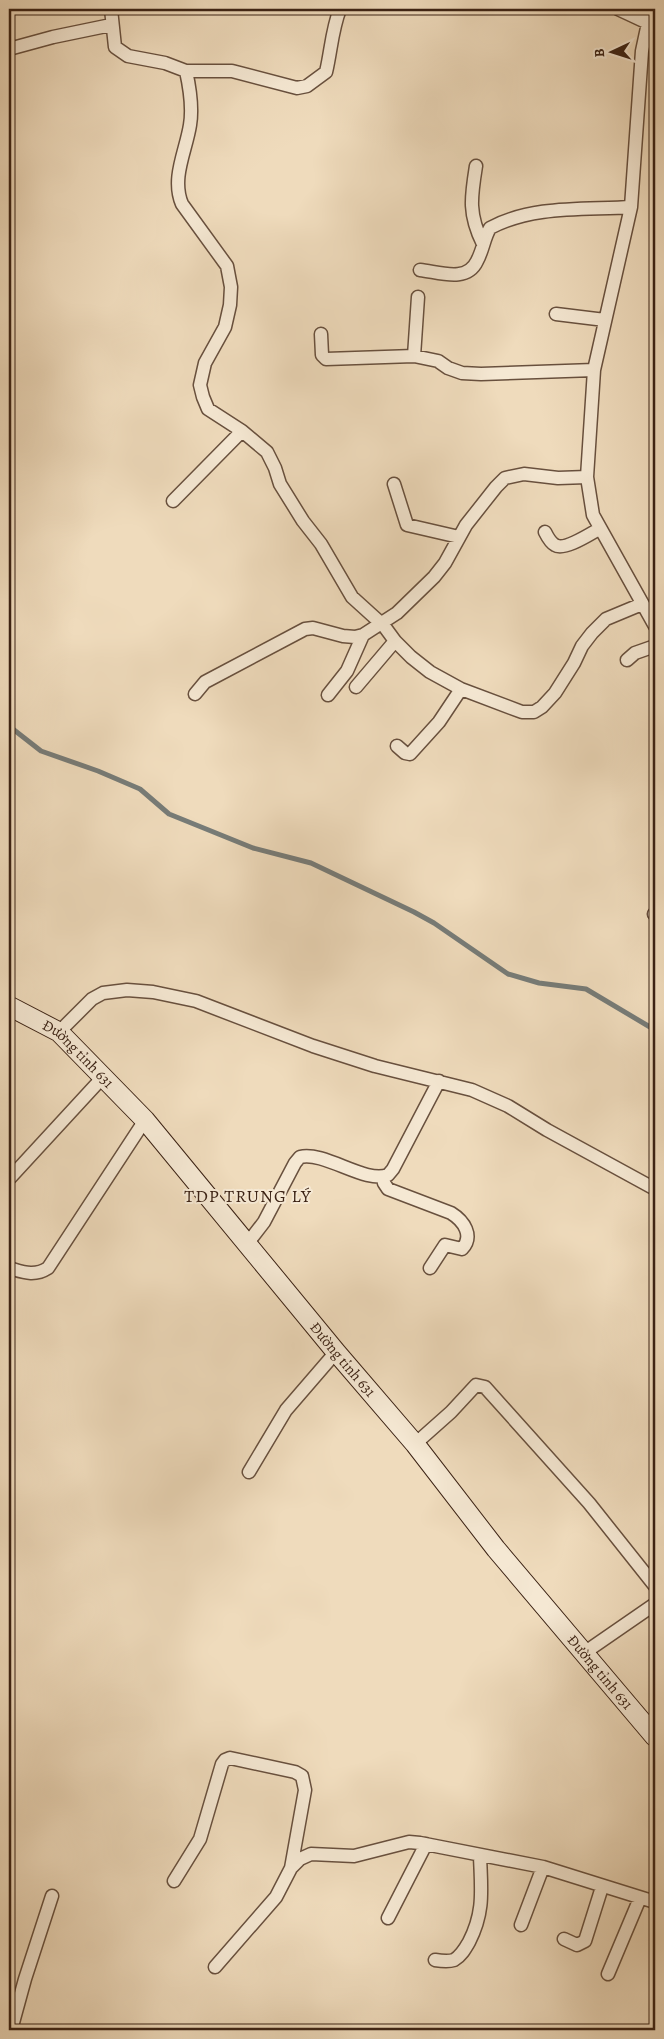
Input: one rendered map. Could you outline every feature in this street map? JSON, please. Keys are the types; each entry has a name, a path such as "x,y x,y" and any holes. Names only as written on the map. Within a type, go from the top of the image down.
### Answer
{"main road":[{"name":"Đường tỉnh 631","path":"9,1006 59,1032 145,1120 336,1352 415,1444 496,1549 655,1737"}],"street":[{"path":"111,9 111,25 115,47 128,56 165,63 186,71 232,70 298,88 307,86 326,72 332,49 334,22 340,9"},
{"path":"618,9 648,23"},
{"path":"651,9 642,51 631,207 594,370 587,477 593,515 655,626"},
{"path":"9,49 53,37 111,25"},
{"path":"186,71 192,105 177,194 182,204 227,266 231,287 230,305 225,327 205,363 200,386 202,397 208,409 242,431 267,452 280,484 326,552 352,597 381,622 410,657 430,672 461,689 522,712 534,712 542,707 555,693 574,663 582,646 606,619 642,604"},
{"path":"476,166 471,200 476,230 483,244"},
{"path":"420,270 462,275 470,271 477,262 490,228 519,216 552,210 631,207"},
{"path":"414,356 418,297"},
{"path":"556,314 606,320"},
{"path":"322,334 322,355 326,359 414,356 438,361 448,368 462,373 481,374 594,370"},
{"path":"173,501 242,431"},
{"path":"195,694 204,682 305,628 355,637 363,635 397,613 434,577 445,563 476,511 505,478 524,474 558,478 587,477"},
{"path":"394,484 407,525 459,537"},
{"path":"545,532 554,545 567,546 600,530"},
{"path":"328,695 347,671 363,635"},
{"path":"356,687 395,641"},
{"path":"627,660 635,652 655,646"},
{"path":"397,746 405,753 410,754 439,722 461,689"},
{"path":"59,1032 92,999 103,993 127,990 153,992 196,1001 298,1041 375,1066 472,1090 508,1106 555,1135 655,1189"},
{"path":"10,1178 103,1077"},
{"path":"247,1244 264,1222 300,1157 314,1156 383,1177 388,1175 393,1169 439,1081"},
{"path":"9,1268 28,1274 37,1274 48,1268 145,1120"},
{"path":"383,1177 384,1184 388,1189 451,1213 468,1233 468,1240 462,1249 445,1245 430,1268"},
{"path":"249,1472 286,1410 336,1352"},
{"path":"415,1444 451,1412 476,1385 485,1387 589,1503 655,1586"},
{"path":"584,1653 655,1604"},
{"path":"174,1881 200,1839 222,1764 230,1758 295,1772 302,1776 305,1790 291,1868"},
{"path":"215,1967 276,1897 291,1868 300,1858 311,1854 354,1856 409,1842 426,1844 543,1867 655,1902"},
{"path":"388,1918 426,1844"},
{"path":"435,1960 448,1961 458,1956 464,1951 477,1926 481,1911 480,1855"},
{"path":"521,1925 543,1867"},
{"path":"564,1939 577,1945 585,1941 602,1887"},
{"path":"11,2030 25,1979 52,1896"},
{"path":"608,1974 640,1898"}],"waterway":[{"path":"9,726 41,751 98,771 140,789 169,814 253,848 311,863 414,912 434,923 508,974 539,983 586,989 655,1030"}],"district":[{"name":"TDP TRUNG LÝ","path":"248,1196"}]}
